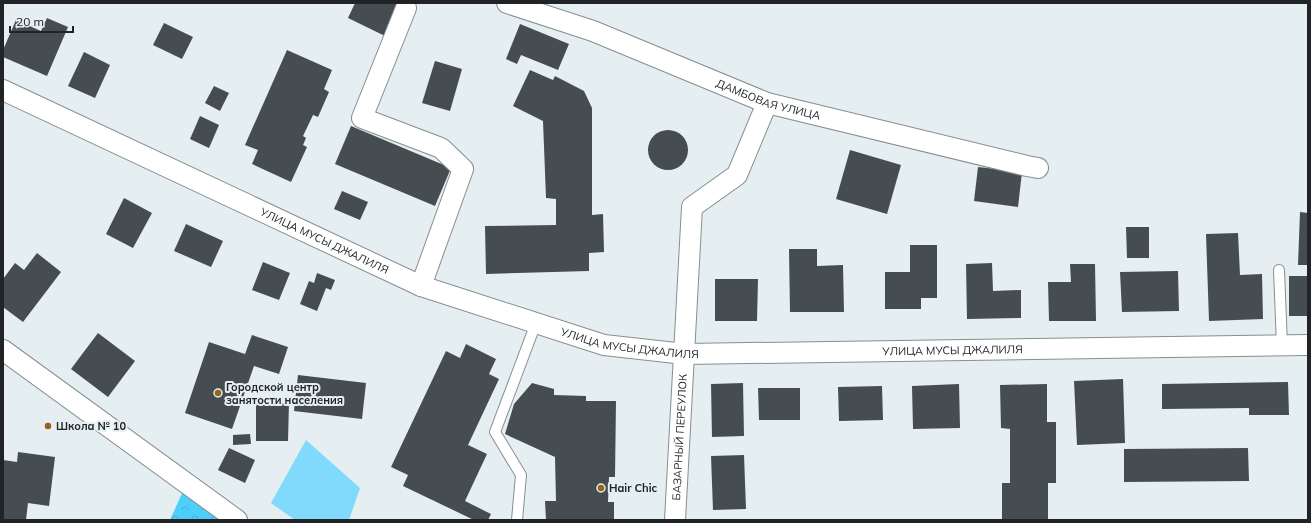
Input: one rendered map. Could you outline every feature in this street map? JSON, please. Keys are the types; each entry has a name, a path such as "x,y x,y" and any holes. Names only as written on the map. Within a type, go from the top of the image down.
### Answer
{"street":[{"name":"ДАМБОВАЯ УЛИЦА","path":"507,3 593,31 767,103 1038,168"},
{"path":"406,8 362,118 441,148 464,169 421,286"},
{"name":"УЛИЦА МУСЫ ДЖАЛИЛЯ","path":"3,90 421,286 604,345 685,354 1308,345"},
{"name":"БАЗАРНЫЙ ПЕРЕУЛОК","path":"674,520 685,354 692,207 737,176 767,103"},
{"path":"3,350 237,520"}],"lane":[{"path":"1279,270 1282,345"},
{"path":"517,520 520,475 495,432 536,324"}],"shaded area":[{"path":"306,440 360,488 349,520 295,520 271,503"}],"green space":[{"path":"183,491 222,520 170,520"}],"building":[{"path":"355,3 400,3 385,36 348,18"},
{"path":"47,18 68,27 47,76 3,57 3,50 16,20 41,31"},
{"path":"164,23 193,37 182,59 153,45"},
{"path":"520,24 569,44 558,70 521,55 517,64 506,59"},
{"path":"287,50 332,70 324,89 329,92 318,117 313,115 303,136 306,138 303,145 307,147 291,182 252,164 258,150 245,145"},
{"path":"84,52 110,65 95,98 68,86"},
{"path":"435,61 462,69 450,111 422,103"},
{"path":"530,70 553,80 555,76 584,91 592,108 592,215 603,214 604,252 589,253 589,271 486,274 485,226 556,225 556,199 546,198 543,121 513,106"},
{"path":"214,86 229,93 220,111 205,103"},
{"path":"200,116 219,125 209,148 190,139"},
{"path":"351,126 451,168 435,206 335,164"},
{"path":"672,130 679,133 685,139 688,150 687,158 679,167 672,170 664,170 657,167 649,158 648,146 651,139 660,131"},
{"path":"850,150 901,165 887,214 836,199"},
{"path":"978,167 1022,172 1018,207 974,201"},
{"path":"342,191 368,202 360,220 334,209"},
{"path":"124,198 152,213 133,248 106,234"},
{"path":"1300,212 1308,213 1308,265 1298,265"},
{"path":"186,224 223,241 211,267 174,251"},
{"path":"1126,227 1149,227 1149,258 1127,258"},
{"path":"1238,233 1240,275 1262,274 1263,319 1209,321 1206,234"},
{"path":"910,245 937,245 937,298 921,298 921,309 885,309 885,272 910,272"},
{"path":"789,249 817,249 817,266 843,265 844,312 790,312"},
{"path":"37,253 61,272 23,322 3,307 3,279 15,263 24,270"},
{"path":"263,262 290,273 279,300 252,290"},
{"path":"992,263 993,291 1021,290 1021,318 967,319 966,264"},
{"path":"1070,264 1095,264 1096,321 1049,321 1048,282 1071,282"},
{"path":"1178,271 1179,311 1122,312 1120,272"},
{"path":"317,273 335,280 331,290 326,288 317,311 300,304 309,281 314,283"},
{"path":"1289,276 1308,276 1308,316 1289,316"},
{"path":"715,279 758,279 757,321 715,321"},
{"path":"98,333 135,361 108,397 71,369"},
{"name":"Городской центр занятости населения","path":"252,335 288,347 279,374 254,366 232,429 185,413 209,342 245,354"},
{"path":"466,344 496,359 489,374 499,379 468,445 487,454 465,501 491,514 488,520 474,520 403,486 408,475 391,467 446,351 460,358"},
{"path":"298,375 366,383 362,419 294,411"},
{"path":"1123,379 1125,443 1077,445 1074,381"},
{"path":"1288,382 1289,415 1249,415 1249,408 1162,409 1162,384"},
{"path":"532,383 554,389 554,395 586,396 586,401 616,401 615,477 609,477 608,502 614,502 614,520 546,520 545,501 556,501 555,457 505,434 514,404"},
{"path":"743,383 744,436 712,437 711,384"},
{"path":"959,384 960,428 913,429 912,386"},
{"path":"1047,384 1047,422 1056,422 1056,483 1048,483 1048,520 1002,520 1002,483 1010,483 1010,429 1001,428 1000,385"},
{"path":"882,386 883,420 839,421 838,387"},
{"path":"758,388 800,388 800,420 759,420"},
{"path":"256,403 289,403 288,441 256,441"},
{"path":"250,434 251,444 233,445 233,435"},
{"path":"229,448 255,460 245,483 218,470"},
{"path":"1248,448 1249,481 1124,482 1124,449"},
{"path":"18,452 55,457 49,506 28,503 26,520 3,520 3,460 17,462"},
{"path":"744,455 746,509 713,510 711,456"}],"place":[{"name":"Городской центр занятости населения","path":"218,393"},
{"name":"Школа № 10","path":"48,426"},
{"name":"Hair Chic","path":"601,488"}]}
